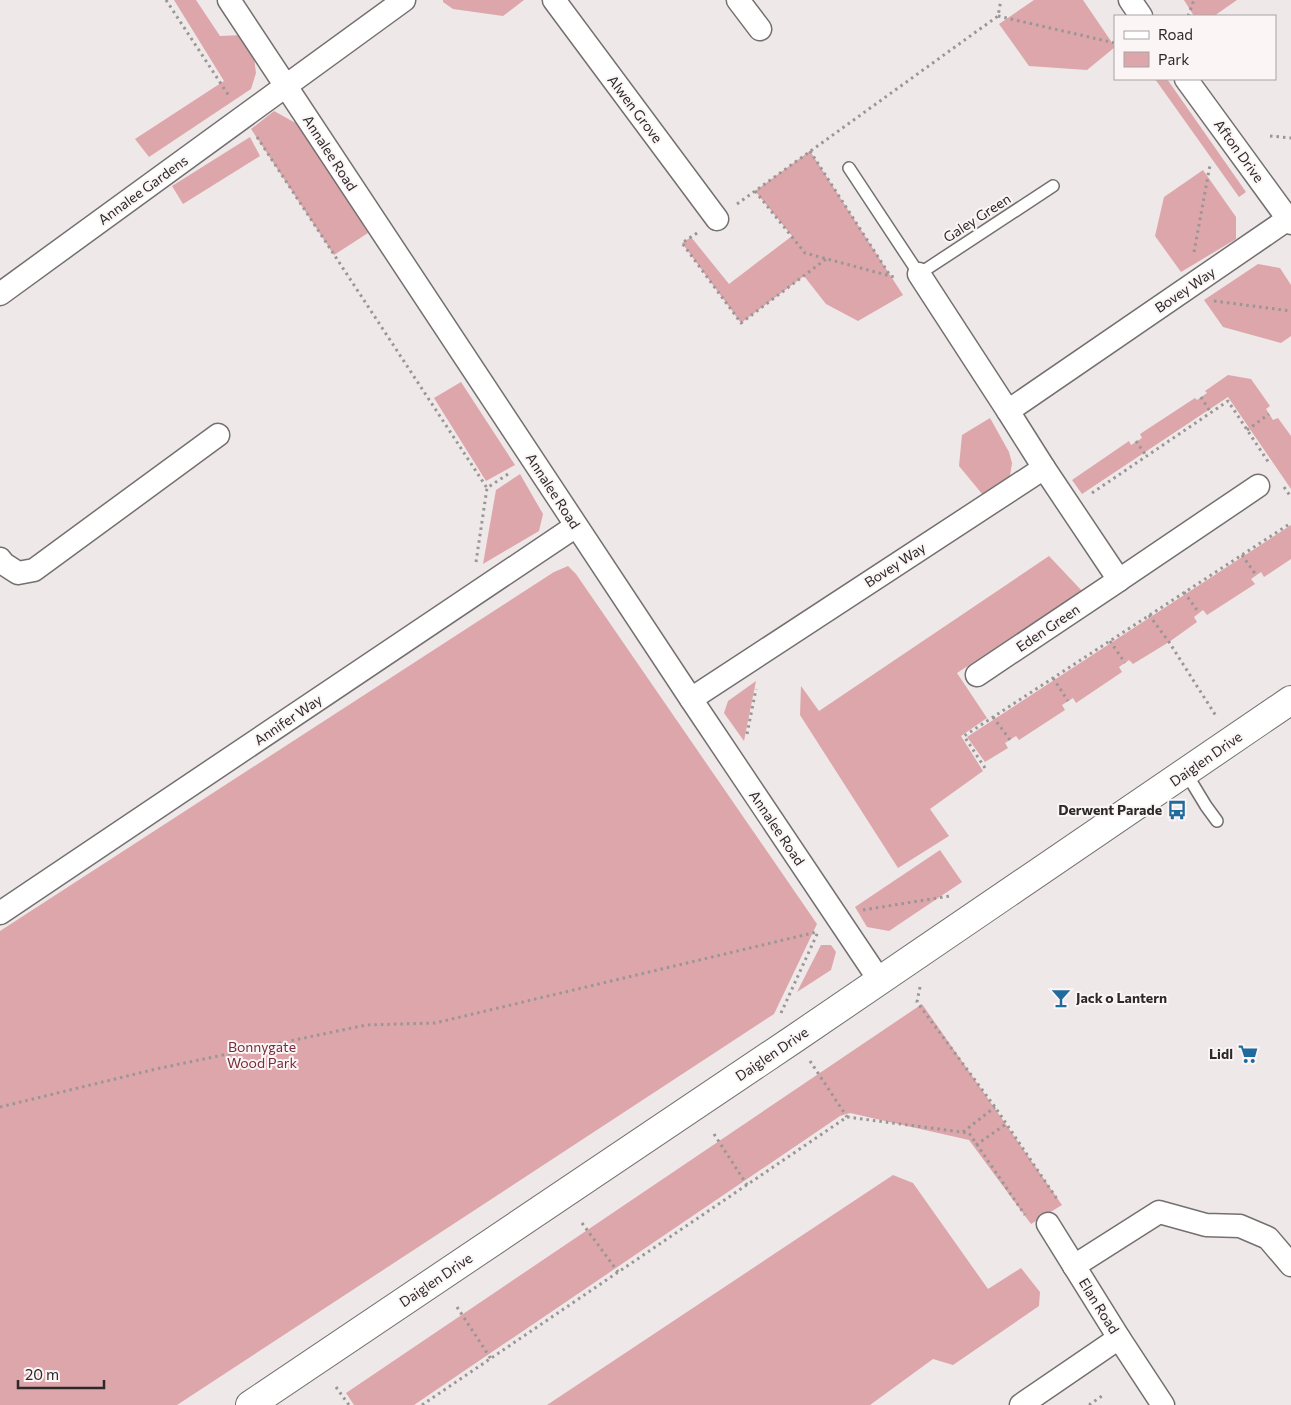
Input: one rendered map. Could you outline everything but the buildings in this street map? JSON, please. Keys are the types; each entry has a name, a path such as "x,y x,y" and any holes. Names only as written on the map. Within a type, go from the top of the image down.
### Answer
{"street":[{"name":"Annalee Road","path":"229,0 691,700 880,981"},
{"path":"285,86 404,0"},
{"name":"Alwen Grove","path":"554,0 717,219"},
{"path":"739,0 760,29"},
{"path":"1130,0 1141,15"},
{"name":"Afton Drive","path":"1187,80 1290,221"},
{"name":"Annalee Gardens","path":"0,294 285,86"},
{"name":"Bovey Way","path":"1008,411 1290,221"},
{"path":"918,274 1119,580"},
{"path":"0,559 18,573 34,570 218,435"},
{"name":"Bovey Way","path":"691,700 1044,468"},
{"name":"Eden Green","path":"977,676 1258,486"},
{"name":"Annifer Way","path":"0,913 576,526"},
{"name":"Daiglen Drive","path":"250,1405 880,981 1291,700"},
{"path":"1074,1266 1159,1212 1206,1225 1240,1226 1268,1238 1291,1265"},
{"name":"Elan Road","path":"1021,1405 1119,1338 1048,1224"},
{"path":"1119,1338 1163,1405"}],"lane":[{"path":"849,168 918,274"},
{"name":"Galey Green","path":"918,274 1053,186"},
{"path":"1186,773 1218,822"}],"path":[{"path":"166,0 231,99"},
{"path":"826,259 741,323 682,243 998,16 1001,0"},
{"path":"1188,15 1194,0"},
{"path":"998,16 1114,43"},
{"path":"256,136 487,488 475,564"},
{"path":"1270,136 1291,138"},
{"path":"810,151 892,278"},
{"path":"1193,256 1210,165"},
{"path":"754,191 805,253 892,278 918,274"},
{"path":"1213,301 1291,311"},
{"path":"1202,397 1211,413"},
{"path":"1090,494 1228,401 1274,470"},
{"path":"1247,430 1269,414"},
{"path":"1136,441 1146,457"},
{"path":"487,488 514,470"},
{"path":"1284,486 1290,495"},
{"path":"985,768 964,736 1291,522"},
{"path":"1242,555 1256,575"},
{"path":"1184,592 1199,613"},
{"path":"1149,615 1169,642 1216,716"},
{"path":"1110,641 1125,663"},
{"path":"1053,678 1068,701"},
{"path":"747,734 757,680"},
{"path":"993,717 1010,740"},
{"path":"861,911 959,895"},
{"path":"0,1107 156,1069 366,1025 435,1023 818,932"},
{"path":"906,963 920,987 918,1002 995,1107 1062,1206"},
{"path":"814,1067 847,1117"},
{"path":"963,1132 995,1107"},
{"path":"422,1405 847,1117 969,1133 1025,1216"},
{"path":"976,1144 1006,1124"},
{"path":"714,1134 748,1185"},
{"path":"582,1222 618,1272"},
{"path":"457,1307 491,1359"},
{"path":"336,1387 349,1405"},
{"path":"1089,1405 1102,1396"}],"green space":[{"path":"174,0 196,0 220,36 242,35 254,58 256,73 251,89 149,157 135,139 224,81"},
{"path":"443,0 524,0 503,16 453,9"},
{"path":"1034,0 1083,0 1114,48 1087,70 1029,66 999,24"},
{"path":"1184,0 1237,0 1215,15 1193,15"},
{"path":"1156,80 1168,80 1246,192 1239,197"},
{"path":"274,111 301,126 368,233 334,255 251,129"},
{"path":"250,137 260,156 183,204 172,186"},
{"path":"810,151 903,295 858,321 826,304 804,276 741,323 682,243 691,237 729,284 792,236 755,191"},
{"path":"1203,170 1236,217 1236,239 1181,272 1155,236 1164,197"},
{"path":"1258,264 1280,268 1291,285 1291,336 1281,343 1223,327 1204,300"},
{"path":"1228,375 1251,379 1270,406 1266,409 1273,420 1278,418 1291,436 1291,489 1228,397 1082,494 1072,480 1129,441 1131,445 1142,438 1140,434 1195,398 1197,400 1207,393 1205,391"},
{"path":"461,382 515,465 486,481 434,398"},
{"path":"990,418 1009,452 1012,463 1010,476 983,495 959,466 962,435"},
{"path":"520,474 543,514 539,531 483,564 496,490"},
{"path":"1291,525 1291,559 1264,577 1261,572 1251,579 1255,584 1207,615 1203,610 1194,617 1197,622 1169,642 1133,664 1129,660 1119,667 1122,672 1076,703 1073,698 1062,705 1065,710 1019,740 1016,736 1005,743 1008,748 985,762 967,737"},
{"path":"1049,556 1082,591 957,673 987,718 961,736 983,771 930,809 949,836 898,868 800,715 801,686 819,711"},
{"name":"Bonnygate Wood Park","path":"568,566 576,574 817,924 774,1014 177,1405 0,1405 0,931 554,572"},
{"path":"756,681 744,741 724,713 728,701"},
{"path":"940,850 962,882 889,931 867,927 855,907"},
{"path":"821,945 831,945 836,952 831,970 797,992"},
{"path":"922,1004 1062,1205 1031,1224 969,1140 850,1113 840,1116 414,1405 354,1405 346,1393"},
{"path":"893,1175 913,1183 988,1289 1021,1268 1040,1292 1039,1306 953,1365 933,1359 870,1405 547,1405"}],"place":[{"name":"Derwent Parade","path":"1177,810"},
{"name":"Jack o Lantern","path":"1061,998"},
{"name":"Lidl","path":"1248,1054"}]}
